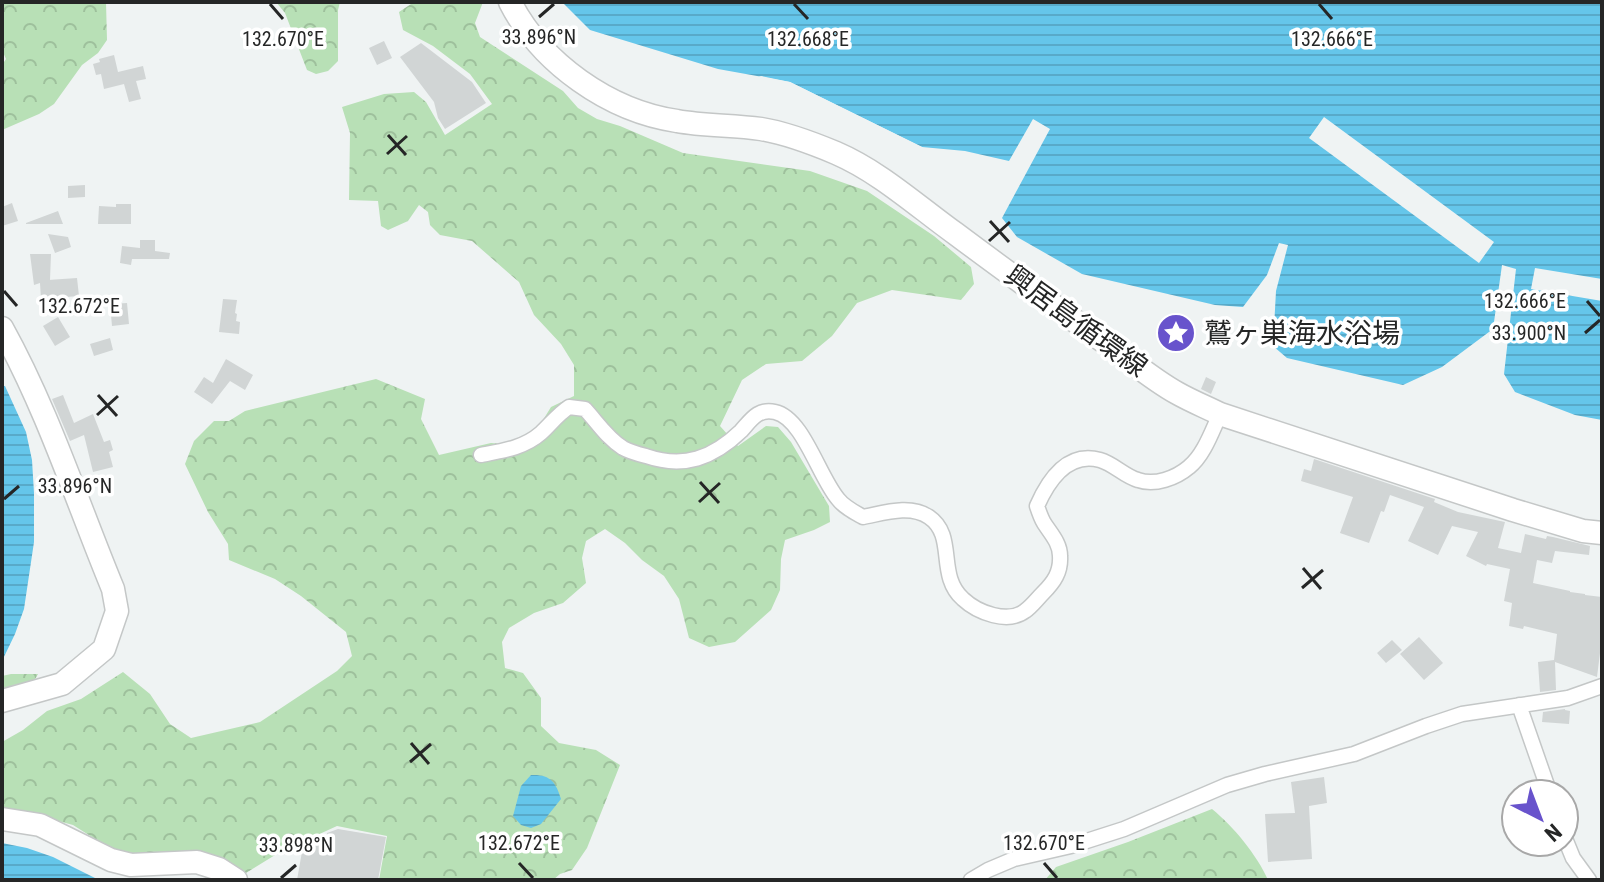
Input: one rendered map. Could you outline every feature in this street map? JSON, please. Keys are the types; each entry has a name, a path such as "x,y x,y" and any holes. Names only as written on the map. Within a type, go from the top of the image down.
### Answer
{"main road":[{"name":"興居島循環線","path":"510,2 517,15 557,62 612,100 644,114 675,121 764,129 806,141 873,173 1148,375 1220,414 1513,510 1583,531 1602,533"},
{"path":"2,328 24,368 50,430 113,589 117,611 104,649 62,684 2,701"},
{"path":"2,819 40,825 111,860 131,865 197,862 219,869 236,880"}],"street":[{"path":"481,455 509,450 529,442 569,407 585,409 625,450 676,462 699,459 717,451 741,431 754,415 771,410 785,414 796,425 839,501 863,517 909,510 926,515 937,524 944,539 948,577 954,591 967,603 993,615 1010,617 1024,612 1053,583 1060,570 1061,551 1037,506 1045,487 1059,470 1079,459 1099,460 1137,480 1153,483 1165,480 1192,466 1220,414"},
{"path":"971,880 1014,859 1071,846 1124,829 1227,785 1354,754 1462,714 1568,698 1602,686"},
{"path":"1519,705 1544,778"},
{"path":"1573,858 1589,880"}],"green space":[{"path":"106,2 107,40 98,53 82,65 54,104 2,130 2,65 6,59 2,50 2,3"},
{"path":"276,2 340,2 338,61 328,71 316,74 307,70 285,13"},
{"path":"414,2 483,2 475,23 480,37 563,91 578,108 597,119 683,153 810,171 867,191 934,236 971,267 974,284 961,300 892,290 857,303 832,336 802,361 766,364 742,380 720,426 738,446 766,426 778,427 791,442 829,506 830,522 785,540 780,590 771,610 735,642 709,647 689,638 679,599 664,576 605,529 586,541 582,558 586,583 563,603 534,613 509,628 502,642 505,668 523,673 541,698 541,726 559,743 596,750 620,765 587,848 572,870 553,880 379,880 387,836 337,826 280,852 246,873 236,868 138,858 114,851 73,825 2,809 2,742 47,711 81,699 123,672 150,694 170,724 191,738 260,722 337,671 352,656 346,632 301,596 275,579 229,560 228,544 208,512 185,464 194,441 214,421 229,421 245,411 376,379 425,399 421,419 439,455 491,443 503,444 527,436 551,407 574,396 574,365 561,344 534,315 519,282 472,241 440,235 430,225 428,212 419,205 408,221 388,230 381,226 378,201 349,200 350,133 342,107 384,94 414,92 426,102 445,135 492,104 470,74 433,46 403,30 399,12"},
{"path":"38,674 33,683 13,685 2,692 2,676"},
{"path":"1212,809 1244,842 1268,880 1045,880 1056,867"}],"water":[{"path":"562,2 1602,2 1602,420 1575,415 1515,392 1504,374 1516,269 1502,265 1493,329 1442,367 1403,385 1287,358 1273,346 1276,291 1288,245 1279,243 1267,275 1243,307 1215,305 1082,274 1017,237 1002,218 1050,129 1033,119 1009,161 965,151 922,147 790,82 718,69 590,30"},
{"path":"2,386 5,386 26,432 32,460 34,542 24,609 2,661"},
{"path":"531,775 551,780 561,799 541,824 531,828 521,825 513,816 521,786"},
{"path":"2,843 53,857 99,880 2,880"}],"pier":[{"path":"761,76 790,82 926,151 788,85 753,79"},
{"path":"1324,117 1494,242 1479,263 1309,138"},
{"path":"1535,268 1602,279 1602,301 1531,289"}],"building":[{"path":"384,41 392,58 377,65 369,48"},
{"path":"421,43 472,82 486,103 445,129 434,102 400,57"},
{"path":"114,55 118,72 143,66 146,79 136,81 141,99 129,102 124,84 104,89 101,74 96,75 93,64"},
{"path":"85,185 85,197 68,198 68,186"},
{"path":"12,203 18,221 2,226 2,207"},
{"path":"116,204 131,204 131,224 98,224 99,206 116,207"},
{"path":"58,211 63,224 26,224 26,223"},
{"path":"48,234 68,237 71,247 55,253"},
{"path":"140,240 155,240 155,251 170,253 169,259 132,259 131,265 120,263 122,246 140,248"},
{"path":"30,254 51,254 50,280 77,278 79,296 41,299 40,283 34,285"},
{"path":"223,299 237,300 235,313 236,321 240,322 239,334 219,332"},
{"path":"127,303 129,324 112,326 110,304"},
{"path":"58,317 70,337 55,346 43,326"},
{"path":"110,338 113,350 94,356 90,344"},
{"path":"226,359 253,375 245,390 230,381 212,404 194,392 204,377 213,383"},
{"path":"1206,377 1216,382 1211,394 1201,389"},
{"path":"63,395 74,423 93,414 104,442 110,440 113,467 93,472 84,435 70,441 52,399"},
{"path":"1314,459 1435,499 1434,502 1458,512 1505,522 1498,548 1521,553 1525,534 1590,546 1589,555 1555,551 1552,563 1537,560 1533,583 1602,597 1602,637 1597,677 1555,662 1556,690 1540,692 1538,662 1554,660 1557,634 1524,626 1523,629 1509,626 1512,603 1504,601 1510,569 1486,566 1466,556 1478,532 1452,526 1438,555 1408,541 1424,507 1390,495 1369,543 1340,533 1353,497 1301,481 1304,469 1311,471"},
{"path":"1419,637 1443,663 1424,680 1400,654"},
{"path":"1392,640 1402,650 1386,663 1377,653"},
{"path":"1570,711 1569,724 1542,722 1543,712"},
{"path":"1324,777 1327,803 1309,806 1312,859 1268,862 1265,814 1295,813 1291,782"},
{"path":"338,829 386,837 378,880 297,880 303,846 328,837 327,833"}],"place":[{"name":"鷲ヶ巣海水浴場","path":"1176,333"}]}
